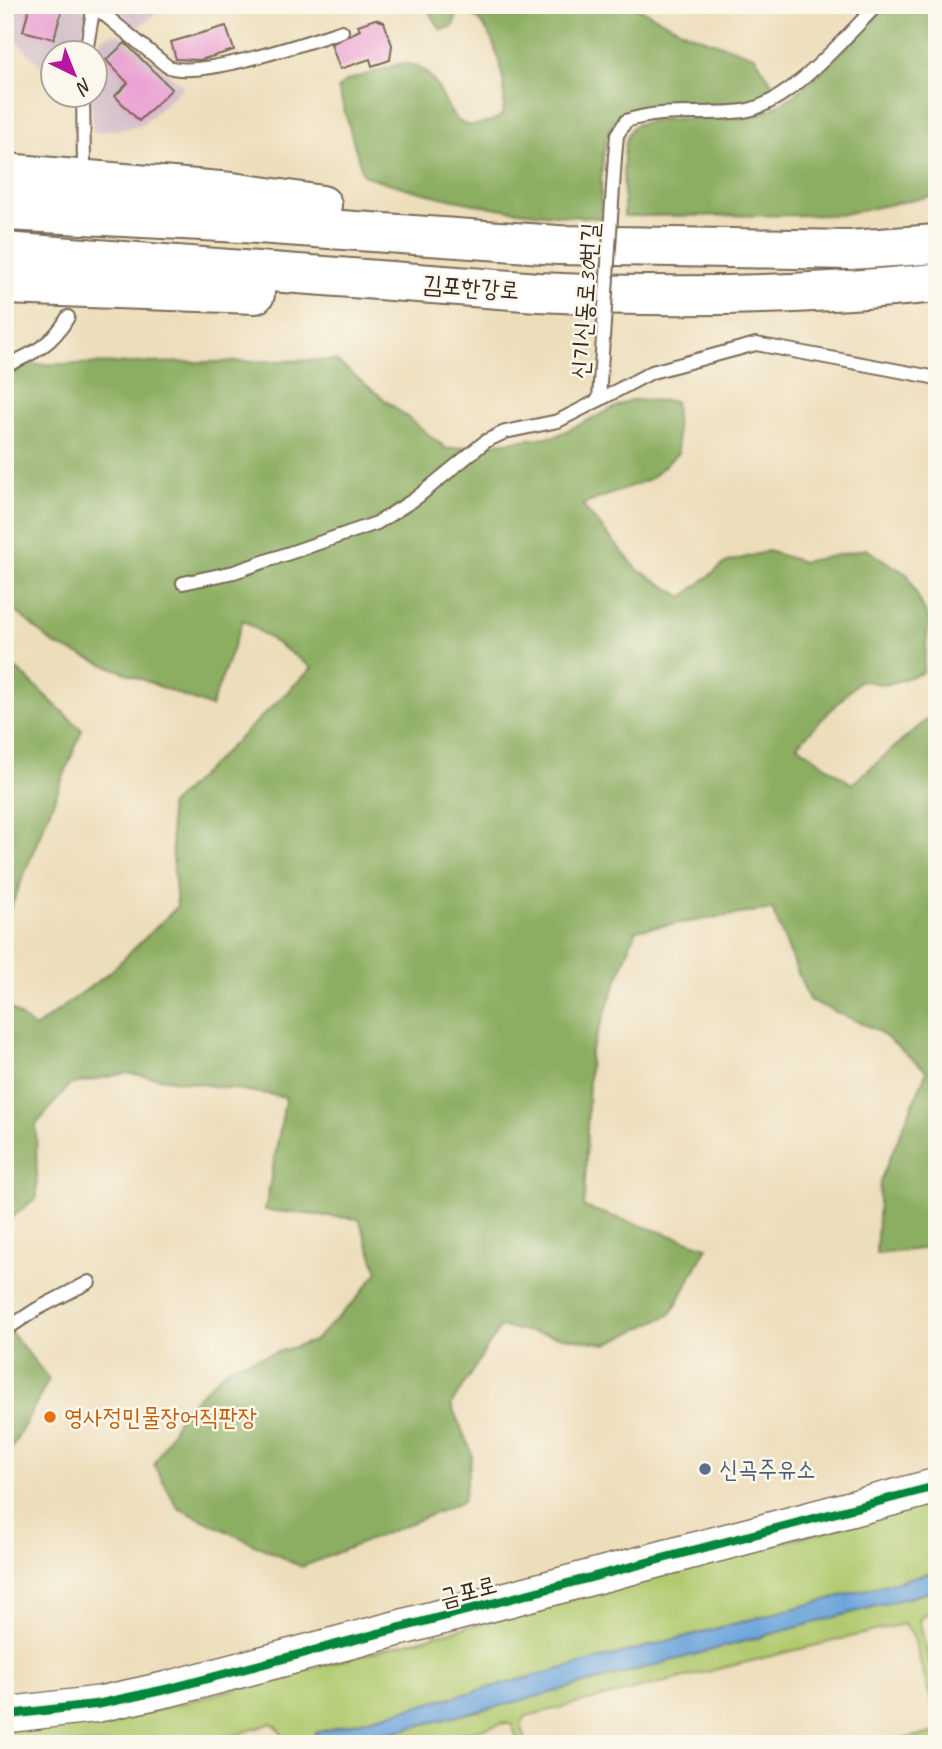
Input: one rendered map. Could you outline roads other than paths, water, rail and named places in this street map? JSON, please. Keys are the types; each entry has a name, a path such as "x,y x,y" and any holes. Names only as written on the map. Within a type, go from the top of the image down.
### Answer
{"highway":[{"path":"5,173 232,192 376,212 558,245"},
{"name":"김포한강로","path":"5,211 242,223 558,245 850,250 937,244"},
{"name":"김포한강로","path":"5,252 627,296 870,290 937,283"},
{"path":"5,285 261,294 388,281"}],"main road":[{"name":"금포로","path":"5,1715 99,1704 168,1689 937,1486"}],"lane":[{"name":"신기신동로30번길","path":"183,583 245,568 377,523 415,499 486,441 505,432 558,421 599,400 617,135 626,121 649,115 746,110 773,100 827,54 877,5"},
{"path":"88,38 94,6 158,59 181,71 252,57 342,31"},
{"path":"84,108 84,163"},
{"path":"5,366 47,345 59,333 68,317"},
{"path":"599,400 652,372 756,344 937,378"},
{"path":"5,1330 37,1309 89,1282"}],"water":[{"path":"937,1571 937,1590 527,1699 343,1744 317,1744 315,1733"}],"place":[{"name":"영사정민물장어직판장","path":"50,1417"},
{"name":"신곡주유소","path":"705,1469"}]}
